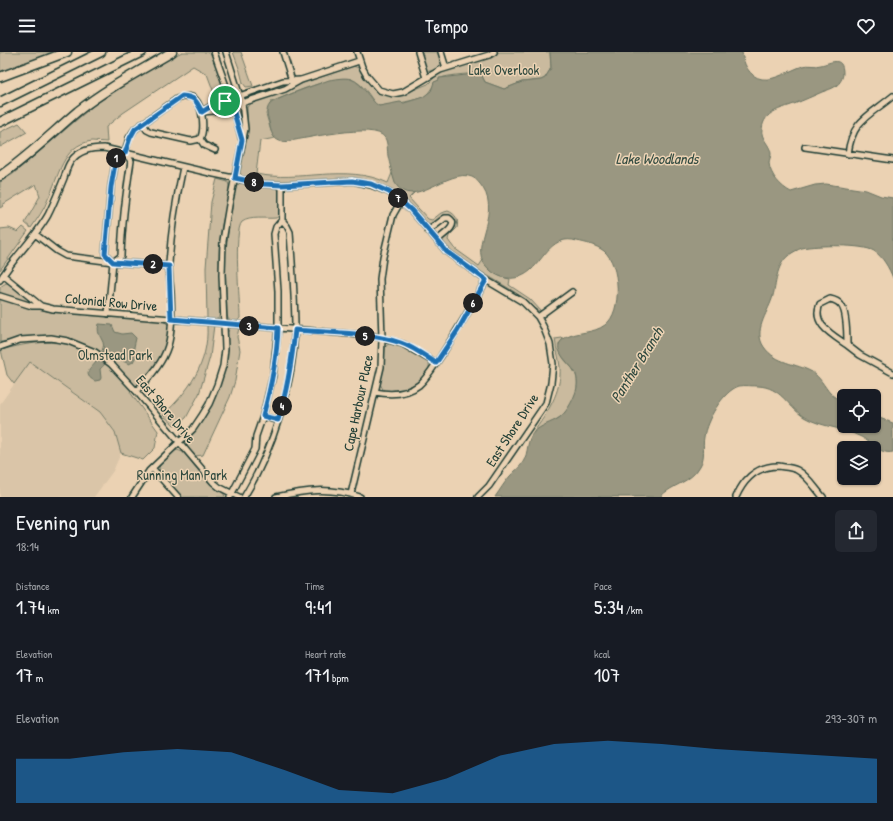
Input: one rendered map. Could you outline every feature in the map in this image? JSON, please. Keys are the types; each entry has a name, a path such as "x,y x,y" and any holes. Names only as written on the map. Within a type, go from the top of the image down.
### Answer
{"main road":[{"path":"0,77 67,52"},
{"path":"0,102 101,52"},
{"path":"0,122 142,52"},
{"path":"0,176 17,164 96,98 172,52"}],"street":[{"path":"214,52 233,106 242,140"},
{"path":"132,497 144,476 193,429 209,404 217,385 222,366 225,349 222,275 223,241 228,206 245,129 242,103 226,52"},
{"path":"283,52 292,83"},
{"path":"357,52 364,72 379,90 398,94 446,68 494,52"},
{"path":"418,52 426,78"},
{"path":"441,52 446,68"},
{"path":"202,112 214,111 233,106 285,89 292,83 360,61"},
{"path":"202,112 213,105 283,81 292,83"},
{"path":"113,262 105,254 111,187 116,158 125,153 135,129 182,96 189,97 195,99 202,112 203,130 200,139"},
{"path":"848,154 851,139 856,128 870,113 893,96"},
{"path":"143,124 146,130 151,132 191,141 200,139"},
{"path":"200,139 204,145 215,150"},
{"path":"805,147 893,160"},
{"name":"East Shore Drive","path":"1,275 35,234 51,208 66,168 77,154 85,150 104,148 263,184 282,185 352,181 371,184 389,192 411,210 447,252 486,280 523,302 538,317 550,344 553,364 552,382 546,403 489,486 478,497"},
{"path":"108,314 113,262 121,256 122,224 131,161 125,153"},
{"path":"136,391 148,379 165,356 170,341 171,319 169,266 175,204 183,167"},
{"path":"244,497 264,458 278,420 290,369 295,330 290,232 282,220 282,185"},
{"name":"Cape Harbour Place","path":"351,494 380,366 382,338 380,279 383,256 393,215 401,201"},
{"path":"428,231 445,218 452,220 453,223 451,228 437,240"},
{"path":"231,495 255,449 256,436 263,416 273,374 277,351 278,328 278,292 274,234 276,227 282,220"},
{"path":"35,234 66,256 113,262 169,266"},
{"name":"Colonial Row Drive","path":"1,275 41,306"},
{"path":"375,392 396,394 406,391 418,386 428,376 458,330 486,280"},
{"path":"538,317 572,292"},
{"name":"Colonial Row Drive","path":"0,296 32,306 41,306 53,309 382,338 403,344 436,363"},
{"path":"847,345 845,315 842,306 837,301 830,299 820,304 817,311 818,319 829,332 860,355 893,373"},
{"name":"East Shore Drive","path":"0,347 20,340 51,338 68,341 95,352 110,364 136,391 213,482 219,488 231,495 239,497"},
{"path":"263,416 278,420"},
{"path":"736,497 742,485 752,474 774,466 796,470 810,482 823,497"},
{"path":"152,468 178,497"},
{"path":"276,497 319,490 351,494 360,497"}],"shaded area":[{"path":"30,362 100,412 115,432 121,453 113,471 94,497 0,497 0,404"}],"green space":[{"path":"0,52 60,52 0,73"},
{"path":"182,52 210,52 213,55 226,93 223,99 217,101 207,74 193,66 123,113 106,127 107,142 92,141 82,144 68,155 44,207 31,228 25,223 40,196 36,184 2,205 3,206 0,208 0,182 13,174 94,105 145,72"},
{"path":"233,52 241,52 253,86 246,87 243,83"},
{"path":"420,52 439,52 442,62 441,66 432,71 427,71"},
{"name":"Lake Overlook","path":"497,52 550,52 551,68 545,78 541,80 522,82 504,89 485,82 481,74 462,74 444,77 438,80 424,97 382,106 376,105 360,84 353,80 345,79 324,82 271,102 266,114 271,131 275,138 260,141 256,174 289,176 356,174 372,177 388,183 392,173 398,187 414,193 409,198 428,219 432,220 441,213 448,211 455,216 458,225 449,236 448,240 454,248 479,266 483,260 494,273 501,277 510,279 509,285 530,299 541,311 533,308 512,290 463,260 445,245 443,242 444,239 454,228 456,222 451,216 445,216 429,225 406,200 398,194 382,185 364,180 345,178 272,181 246,178 240,173 248,133 247,107 257,99 353,66 359,68 383,95 398,96 428,84 438,74"},
{"path":"19,123 27,132 0,147 0,132"},
{"path":"217,179 228,182 229,191 220,241 219,315 218,319 209,320 207,319 206,268 211,202"},
{"path":"240,183 277,188 280,193 280,213 276,218 254,218 245,220 239,228 237,252 240,318 234,322 228,319 227,314 225,259 229,224 236,187"},
{"path":"23,227 28,231 0,270 0,229 9,228 18,232"},
{"path":"6,283 11,284 31,301 28,303 2,294 0,292 0,287"},
{"name":"Olmstead Park","path":"0,299 47,311 163,321 169,325 167,344 158,363 145,379 130,392 158,431 155,448 143,460 121,453 115,432 100,412 30,362 14,384 7,375 1,350 34,343 50,342 67,344 69,339 44,336 0,342"},
{"path":"214,325 210,357 199,394 186,418 174,425 163,415 181,396 196,375 205,352 207,326"},
{"path":"231,327 239,328 237,337 240,350 235,381 230,397 203,455 195,456 187,447 186,441 202,420 216,395 227,357 227,333"},
{"path":"555,339 563,339 560,343 561,354 574,371 577,378 575,396 572,403 560,417 533,433 548,410 559,385 560,367"},
{"path":"390,343 417,354 429,364 429,367 420,379 411,386 396,391 384,391 380,384 383,371 385,347"},
{"name":"Running Man Park","path":"177,450 183,452 207,481 224,494 225,497 181,497 160,472 159,468 166,457"}],"water":[{"name":"Lake Woodlands","path":"550,52 742,52 744,61 750,72 757,78 762,79 777,77 805,65 819,66 832,62 838,62 841,64 843,73 840,82 836,86 770,114 763,123 762,129 764,139 771,151 769,163 771,172 783,187 791,192 815,185 826,184 866,190 881,196 893,198 893,278 888,267 880,256 874,251 868,249 839,246 802,248 789,255 781,264 774,293 760,329 761,341 769,353 780,360 806,369 815,374 830,393 837,398 837,429 817,423 804,417 778,393 766,387 739,386 733,389 721,400 708,423 704,437 703,459 696,472 687,480 670,489 660,497 495,497 512,474 522,464 531,435 540,428 562,416 575,394 577,389 577,377 575,372 559,351 560,342 575,334 596,330 605,325 611,319 615,310 617,288 616,277 609,257 604,251 591,244 569,240 562,241 550,248 536,265 526,274 516,278 505,278 495,274 483,262 481,242 487,221 488,199 483,188 475,179 472,177 462,176 452,178 421,191 411,193 402,191 395,183 388,156 386,140 379,133 354,131 283,142 277,140 273,135 267,109 273,102 298,91 329,80 340,78 349,78 355,81 379,106 400,102 404,103 423,97 431,91 434,82 439,80 439,78 466,75 475,72 481,74 485,82 504,89 522,82 541,80 545,78 551,68"},
{"path":"99,324 112,325 115,332 122,334 131,333 136,338 134,347 136,356 133,362 129,364 123,361 121,357 112,357 100,369 100,380 95,381 89,376 88,373 98,359 104,345 98,332"},
{"name":"Lake Woodlands","path":"881,419 893,423 893,452 881,450 881,441 867,441 852,433 881,433"}],"route":[{"path":"182,96 195,99 202,112 213,105 225,101 230,99 242,140 235,178 263,184 282,185 335,181 352,181 371,184 389,192 401,201 411,210 447,252 486,280 458,330 436,363 403,344 374,336 295,330 290,369 278,420 263,416 270,391 277,351 278,328 171,319 169,266 113,262 105,254 111,187 116,158 125,153 126,147 135,129 182,96"}],"water label":[{"name":"Panther Branch","path":"637,365"}]}
